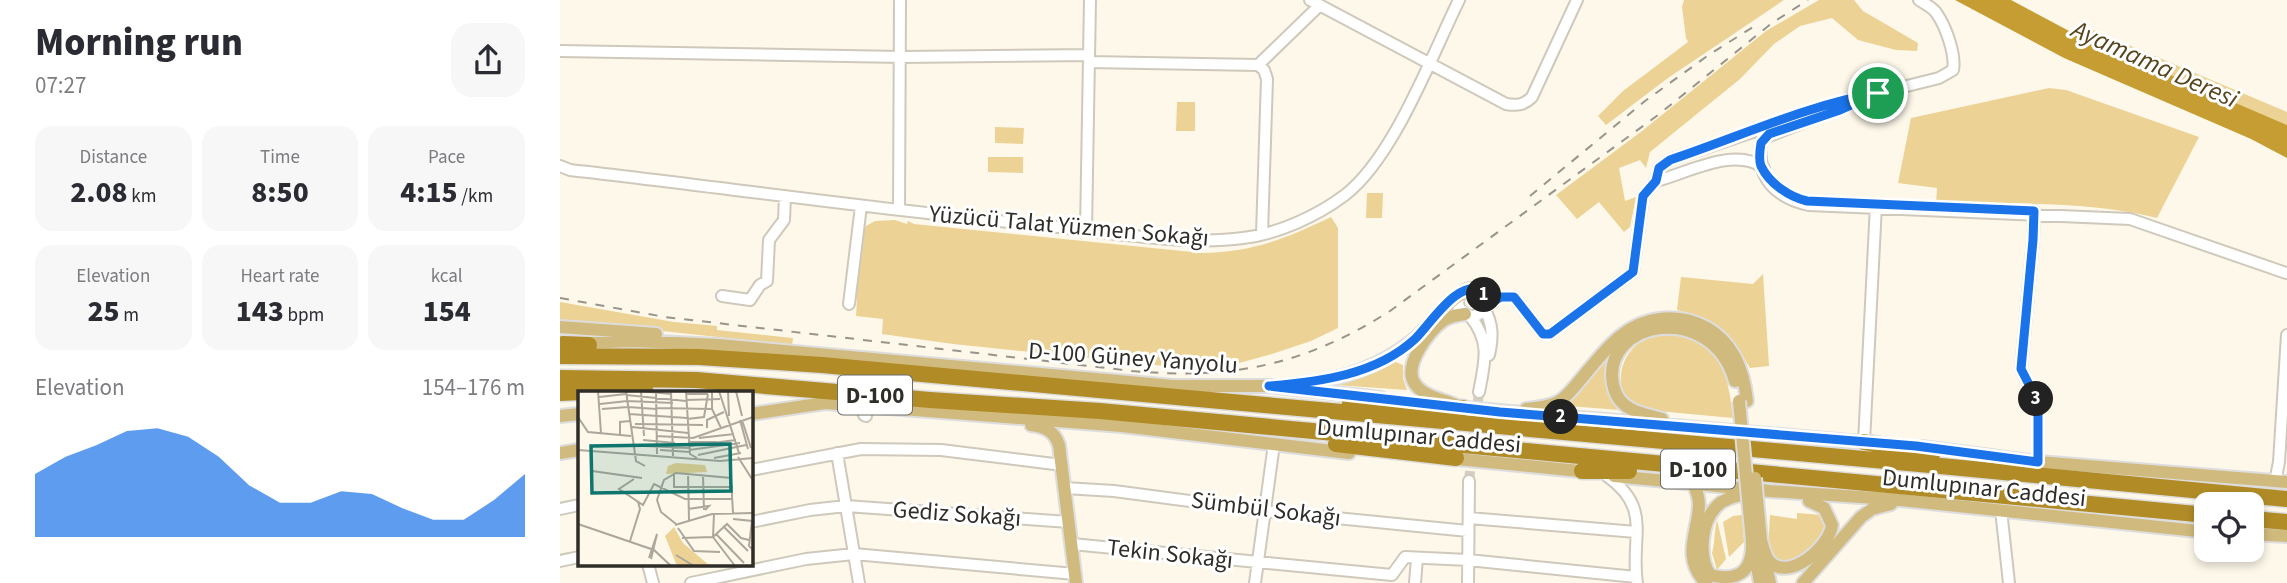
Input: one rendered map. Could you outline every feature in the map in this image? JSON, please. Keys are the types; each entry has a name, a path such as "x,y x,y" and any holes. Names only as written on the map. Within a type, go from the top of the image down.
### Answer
{"highway":[{"path":"561,348 624,345 678,351 717,351"},
{"name":"D-100","path":"717,351 822,365 2287,499"},
{"name":"D-100","path":"560,378 663,379 1100,411 2194,514"},
{"path":"594,391 771,386"},
{"path":"560,393 578,392"},
{"path":"1206,400 1255,397 1463,408"},
{"path":"1189,421 1281,437 1457,458"},
{"path":"1864,442 2069,478"},
{"path":"1582,471 1762,475"},
{"path":"2264,520 2287,522"}],"main road":[{"path":"1269,386 1323,380 1366,368 1415,340 1438,312 1460,295"},
{"path":"1463,408 1424,393 1413,382 1411,369 1413,358 1442,321 1452,316 1467,315"},
{"path":"1500,412 1544,407 1560,401 1643,323 1665,318 1693,321 1711,330 1735,356 1742,375 1760,583"},
{"name":"D-100 Güney Yanyolu","path":"560,327 663,335 717,351 1173,386 1269,386 1500,412 1940,449 2038,462 2287,481"},
{"path":"1631,333 1613,368 1613,384 1620,400 1633,411 1696,427"},
{"path":"752,414 797,405 825,403 962,412 1044,427 1055,434 1062,465 1075,578"},
{"name":"Dumlupınar Caddesi","path":"962,412 1122,426 1360,454 1457,458 1693,485 1838,494 2194,531"},
{"path":"560,453 578,450"},
{"path":"1693,485 1697,491 1699,505 1692,556 1697,574 1706,583"},
{"path":"1757,541 1753,561 1746,575 1733,583 1726,583 1710,575 1704,564 1703,540 1712,512 1732,497 1769,491 1782,497 1809,501 1948,506"},
{"path":"1757,541 1767,559 1776,568 1797,569 1807,562 1829,538 1832,524 1824,508 1809,501"},
{"path":"1803,583 1861,517 1872,509 1891,504"},
{"path":"2264,535 2287,536"},
{"path":"1757,541 1770,583"}],"street":[{"path":"899,209 900,0"},
{"path":"1086,230 1090,0"},
{"name":"Yüzücü Talat Yüzmen Sokağı","path":"560,166 570,170 933,215 1212,240 1244,238 1275,231 1320,211 1346,194 1368,172 1387,146 1459,0"},
{"path":"1258,65 1315,3 1506,104 1520,105 1532,97 1577,0"},
{"path":"1467,315 1477,315 1501,297 1514,297 1543,334 1550,334 1633,272 1643,196 1656,181 1659,168 1670,160 1856,97 1939,78 1953,69 1953,52 1937,12 1919,0"},
{"path":"560,51 1089,58 1258,65 1264,70 1267,79 1262,234"},
{"path":"1761,143 1769,134 1840,110 1878,93"},
{"path":"1752,131 1758,135 1761,143 1763,174 1776,191 1809,205 2130,219 2286,275"},
{"path":"1656,181 1725,160 1745,160 1761,166"},
{"path":"722,296 750,300 760,285 767,281 769,240 783,220 785,196"},
{"path":"849,304 861,205"},
{"path":"1864,442 1876,207"},
{"path":"2034,213 2021,369 2038,402 2038,462"},
{"path":"1479,392 1486,349 1482,335 1458,303 1460,295 1467,289 1476,288 1485,297 1485,307 1491,321 1493,335 1484,367"},
{"path":"2272,481 2276,477 2279,462 2287,335"},
{"path":"2287,400 2283,473 2287,481"},
{"path":"1255,583 1274,444"},
{"path":"752,470 861,449 941,450 1062,465"},
{"path":"836,453 859,583"},
{"path":"1415,583 1417,558 1468,560 1637,580 1636,510 1622,486 1607,475"},
{"path":"1468,583 1469,481"},
{"name":"Sümbül Sokağı","path":"1065,488 1468,531"},
{"path":"560,509 578,505"},
{"name":"Gediz Sokağı","path":"752,522 846,506 1069,522"},
{"path":"2001,510 2008,583"},
{"path":"1469,518 1636,532"},
{"name":"Tekin Sokağı","path":"1072,544 1392,575 1405,557 1417,558"},
{"path":"691,583 806,559 854,554 1075,578"},
{"path":"560,561 578,557"},
{"path":"649,566 653,583"}],"shaded area":[{"path":"1684,0 1784,0 1668,78 1606,125 1598,116 1623,91 1688,42 1682,7"},
{"path":"1819,0 1854,0 1863,11 1918,43 1917,51 1896,50 1858,40 1832,18 1800,26 1774,44 1740,79 1650,152 1646,168 1640,160 1619,168 1625,201 1636,197 1630,227 1624,232 1599,202 1577,219 1556,195 1642,131 1766,31"},
{"path":"1955,0 2011,0 2071,32 2287,125 2287,158 2251,139 2064,58"},
{"path":"2084,26 2287,112 2287,125 2071,32"},
{"path":"2049,88 2066,90 2199,137 2157,218 2075,206 1936,203 1937,188 1898,183 1911,118"},
{"path":"1177,102 1195,102 1195,131 1176,131"},
{"path":"995,127 1024,128 1023,144 995,143"},
{"path":"988,157 1023,157 1023,173 988,172"},
{"path":"1367,193 1383,193 1382,218 1366,218"},
{"path":"1331,217 1338,228 1338,328 1311,341 1239,363 1165,366 953,344 882,334 883,319 856,316 857,299 854,297 859,242 866,226 875,221 895,220 907,224 908,221 914,224 1202,253 1237,250 1268,243"},
{"path":"1763,274 1769,366 1750,368 1722,329 1704,318 1677,310 1681,277 1753,284"},
{"path":"560,302 674,322 717,326 717,330 793,338 792,345 560,320"},
{"path":"1679,335 1706,348 1715,356 1726,377 1733,418 1647,410 1628,400 1621,385 1621,376 1629,353 1650,338"},
{"path":"1609,356 1606,382 1612,400 1620,410 1568,406 1567,405"},
{"path":"1393,361 1403,365 1407,390 1336,385 1364,376"},
{"path":"1797,513 1823,515 1827,525 1825,532 1803,558 1781,563 1768,548 1770,515 1797,519"},
{"path":"1742,515 1744,542 1729,557 1723,522 1733,516"},
{"path":"1717,520 1726,559 1717,570 1712,553"}],"tunnel":[{"path":"1469,481 1479,392"}],"railway":[{"path":"560,298 665,317 1132,371 1203,373 1267,365 1328,344 1390,311 1658,115 1772,23 1808,0"},
{"path":"1530,196 1645,101 1710,54 1758,24"}],"route":[{"path":"1878,93 1840,110 1769,134 1760,147 1761,166 1788,194 1807,201 2034,211 2021,369 2038,402 2038,462 1916,446 1500,412 1269,386 1311,383 1366,368 1415,340 1438,312 1463,291 1472,288 1483,293 1486,306 1501,297 1514,297 1543,334 1550,334 1633,272 1643,196 1656,181 1659,168 1670,160 1793,117 1856,97 1878,93"}],"water label":[{"name":"Ayamama Deresi","path":"2155,64"}]}
